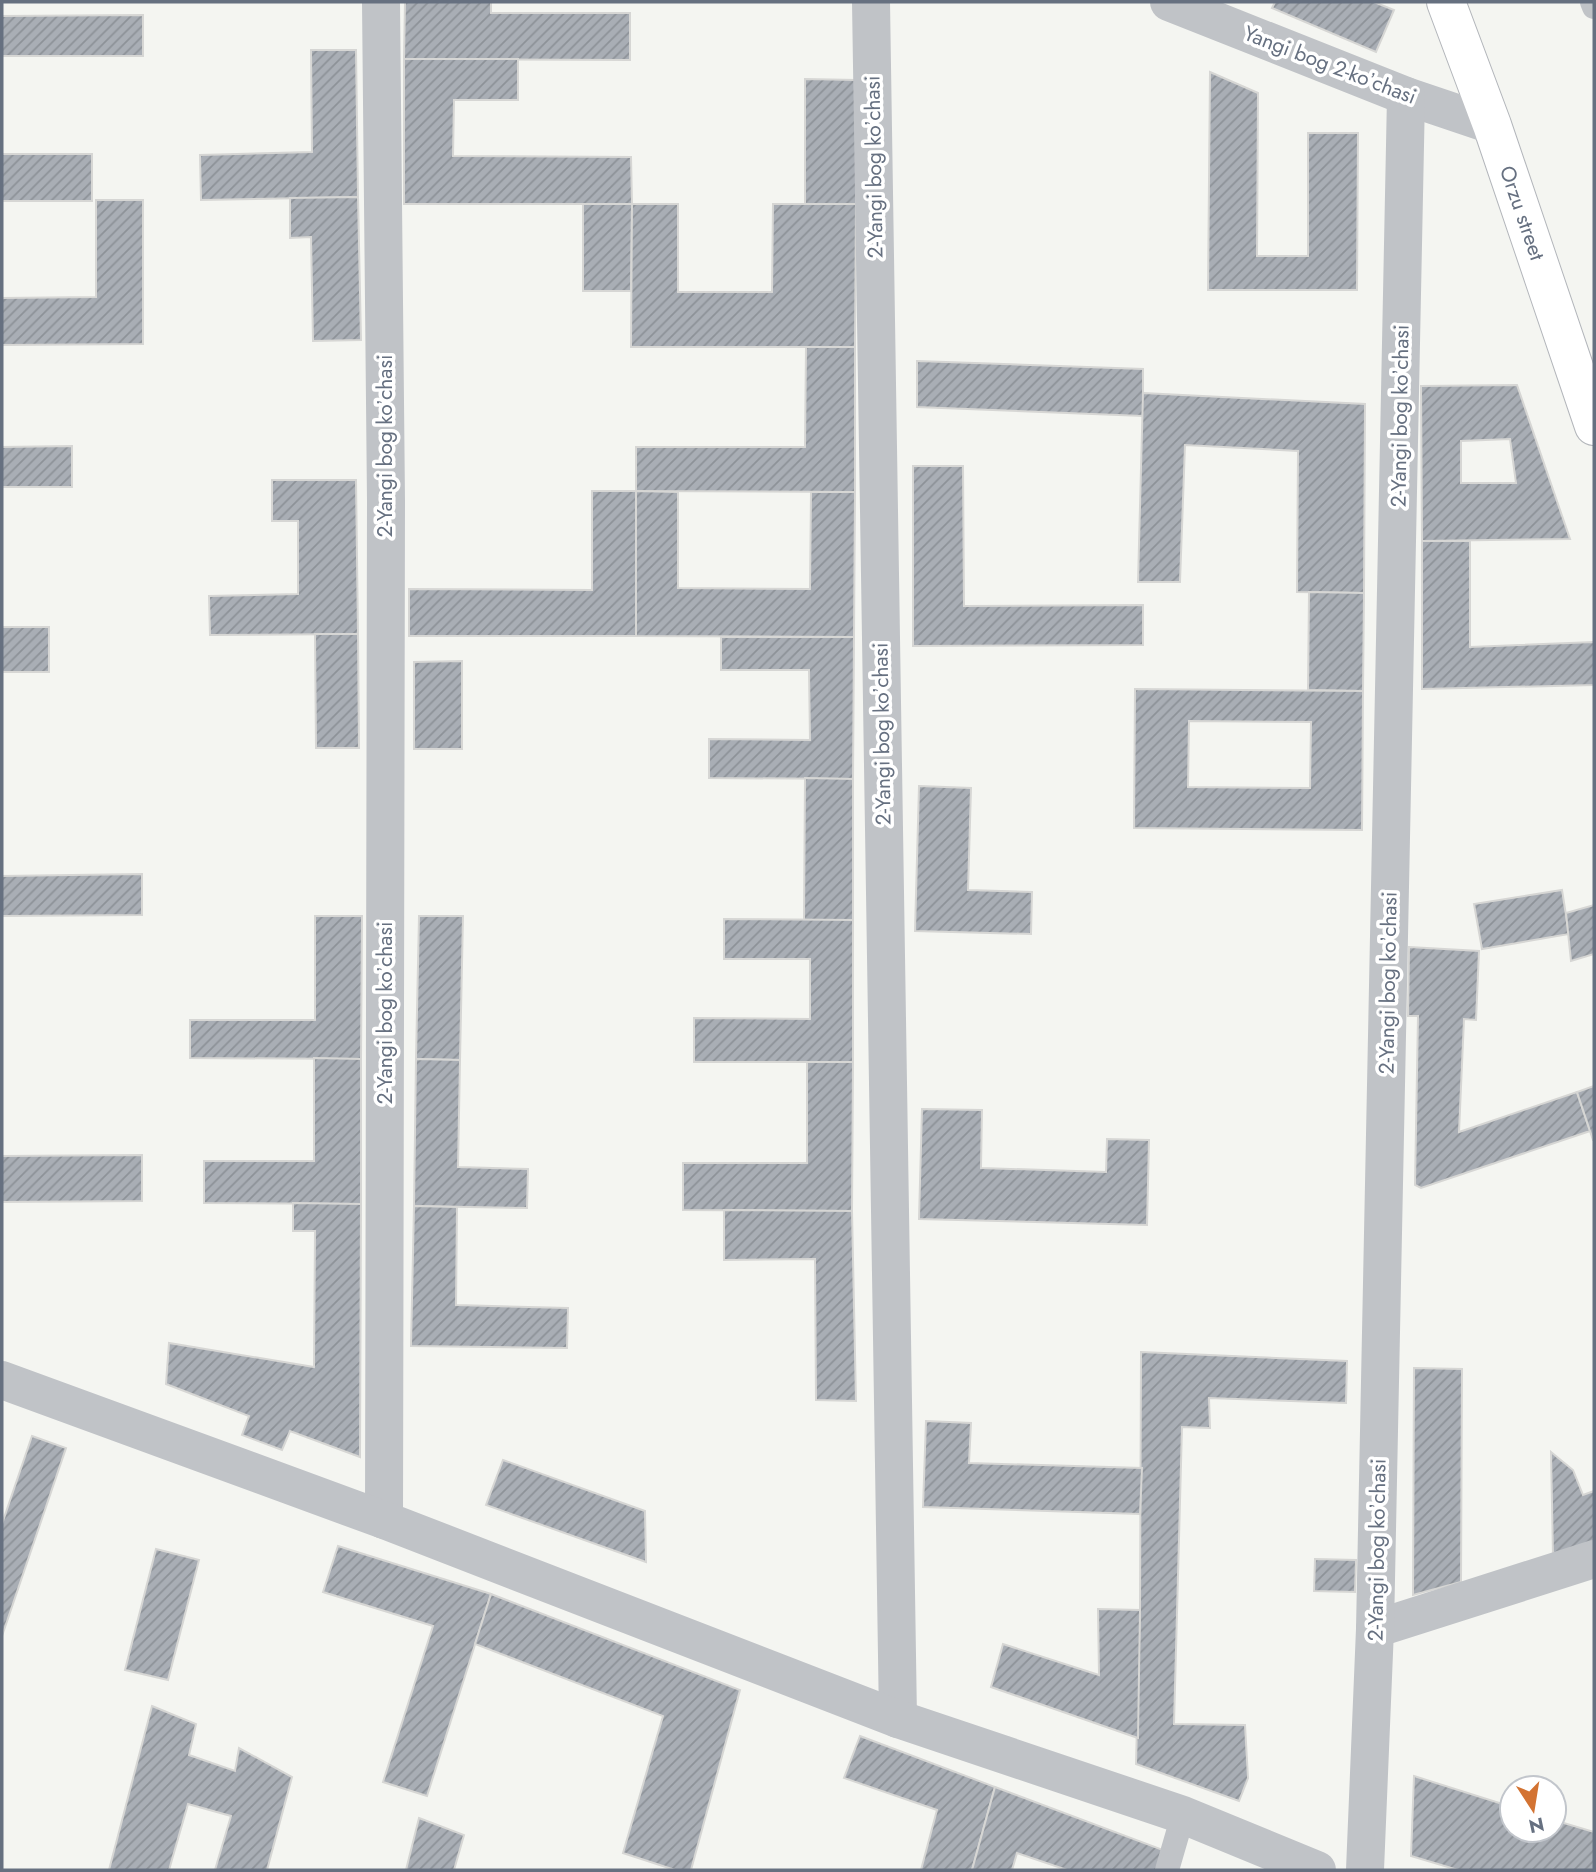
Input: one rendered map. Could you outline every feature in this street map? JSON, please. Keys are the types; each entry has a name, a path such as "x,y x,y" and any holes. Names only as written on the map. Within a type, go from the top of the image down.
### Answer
{"main road":[{"name":"Orzu street","path":"1446,2 1492,125 1594,426"}],"street":[{"name":"2-Yangi bog koʼchasi","path":"381,2 386,501 384,1520"},
{"name":"2-Yangi bog koʼchasi","path":"871,2 898,1719"},
{"name":"Yangi bog 2-koʼchasi","path":"1169,2 1406,96 1492,125"},
{"name":"2-Yangi bog koʼchasi","path":"1365,1870 1375,1629 1406,96"},
{"path":"2,1380 384,1520 898,1719 1183,1815 1317,1870"},
{"path":"1375,1629 1594,1559"}],"lane":[{"path":"1592,2 1594,7"},
{"path":"1167,1870 1183,1815"}],"building":[{"path":"405,2 491,2 491,13 630,13 630,60 404,59"},
{"path":"1275,2 1374,2 1394,10 1376,52 1272,8"},
{"path":"143,15 143,56 2,56 2,16"},
{"path":"311,50 356,50 358,197 201,200 200,155 312,152"},
{"path":"404,59 518,59 518,100 454,100 453,156 631,157 632,204 404,204"},
{"path":"1210,72 1258,93 1257,256 1308,256 1308,133 1358,133 1357,290 1208,290"},
{"path":"805,79 856,80 856,204 805,204"},
{"path":"2,154 92,154 92,201 2,201"},
{"path":"358,197 361,340 313,341 311,237 290,238 290,198"},
{"path":"96,200 143,200 143,344 2,345 2,298 96,297"},
{"path":"583,204 632,204 631,291 583,291"},
{"path":"632,204 678,204 678,292 772,292 773,204 856,204 855,347 631,347"},
{"path":"806,347 855,347 855,492 636,491 636,447 805,447"},
{"path":"917,361 1143,369 1143,416 917,407"},
{"path":"1517,385 1570,539 1422,541 1421,386","holes":["1510,439 1516,483 1461,483 1461,441"]},
{"path":"1143,393 1365,404 1364,593 1297,592 1298,451 1185,445 1180,582 1138,582"},
{"path":"72,446 72,487 2,487 2,447"},
{"path":"913,466 963,466 964,606 1143,605 1143,645 913,646"},
{"path":"272,480 356,480 358,634 210,635 209,596 298,594 298,521 272,521"},
{"path":"592,491 636,491 636,636 409,636 409,589 592,590"},
{"path":"636,491 678,492 678,588 810,589 811,492 855,492 854,637 636,636"},
{"path":"1422,541 1470,541 1470,647 1594,642 1594,685 1422,689"},
{"path":"1309,592 1364,593 1363,691 1308,690"},
{"path":"2,627 49,627 49,672 2,672"},
{"path":"315,634 358,634 359,748 316,748"},
{"path":"721,637 854,637 853,779 709,778 709,739 810,740 809,670 721,670"},
{"path":"462,661 462,749 414,749 414,662"},
{"path":"1135,689 1363,691 1362,830 1134,828","holes":["1189,721 1311,722 1310,788 1188,787"]},
{"path":"805,778 853,779 853,920 804,920"},
{"path":"919,786 971,788 968,890 1032,892 1031,934 915,931"},
{"path":"142,874 142,915 2,916 2,876"},
{"path":"1562,890 1569,934 1482,949 1474,904"},
{"path":"1594,905 1594,954 1571,961 1566,913"},
{"path":"315,916 362,916 361,1059 190,1058 190,1020 315,1020"},
{"path":"419,916 463,916 460,1060 416,1059"},
{"path":"724,919 853,920 853,1062 694,1062 694,1018 810,1019 810,959 724,959"},
{"path":"1409,947 1479,951 1476,1020 1464,1019 1459,1132 1577,1092 1590,1131 1421,1188 1415,1185 1418,1016 1408,1016"},
{"path":"314,1058 361,1059 361,1204 204,1203 204,1161 314,1161"},
{"path":"416,1059 460,1060 458,1167 528,1169 527,1208 414,1206"},
{"path":"807,1062 853,1062 852,1211 683,1210 683,1163 807,1163"},
{"path":"1594,1086 1594,1140 1593,1140 1577,1092"},
{"path":"922,1109 982,1110 981,1168 1106,1172 1107,1139 1149,1140 1147,1225 919,1219"},
{"path":"142,1155 142,1201 2,1202 2,1156"},
{"path":"293,1203 361,1204 360,1457 290,1431 282,1450 242,1435 249,1416 166,1384 169,1343 314,1367 315,1231 293,1231"},
{"path":"414,1206 457,1207 456,1305 568,1308 567,1348 411,1346"},
{"path":"724,1210 852,1211 856,1401 816,1400 815,1259 724,1260"},
{"path":"1141,1352 1347,1361 1346,1403 1209,1398 1210,1428 1182,1427 1174,1724 1245,1725 1248,1778 1239,1801 1136,1764 1140,1610"},
{"path":"1414,1368 1462,1369 1461,1582 1413,1595"},
{"path":"926,1421 971,1423 969,1463 1142,1468 1140,1514 923,1507"},
{"path":"32,1436 66,1448 2,1636 2,1524"},
{"path":"1551,1452 1573,1470 1583,1495 1594,1491 1594,1542 1553,1556"},
{"path":"503,1460 645,1511 646,1562 486,1505"},
{"path":"338,1546 491,1594 427,1796 383,1782 433,1626 323,1592"},
{"path":"156,1549 199,1560 168,1680 125,1670"},
{"path":"1315,1559 1356,1560 1355,1592 1314,1591"},
{"path":"491,1594 740,1690 691,1870 675,1870 623,1853 663,1716 475,1644"},
{"path":"1098,1609 1140,1610 1138,1738 991,1687 1003,1644 1099,1675"},
{"path":"152,1706 196,1724 189,1755 235,1771 239,1748 292,1777 267,1870 215,1870 231,1816 188,1804 169,1870 109,1870"},
{"path":"860,1736 995,1787 972,1870 921,1870 937,1810 844,1778"},
{"path":"1414,1776 1498,1803 1498,1844 1568,1844 1568,1824 1594,1832 1594,1870 1458,1870 1411,1856"},
{"path":"995,1787 1163,1850 1156,1870 1067,1870 1017,1853 1012,1870 972,1870"},
{"path":"419,1818 464,1835 454,1870 406,1870"}]}
